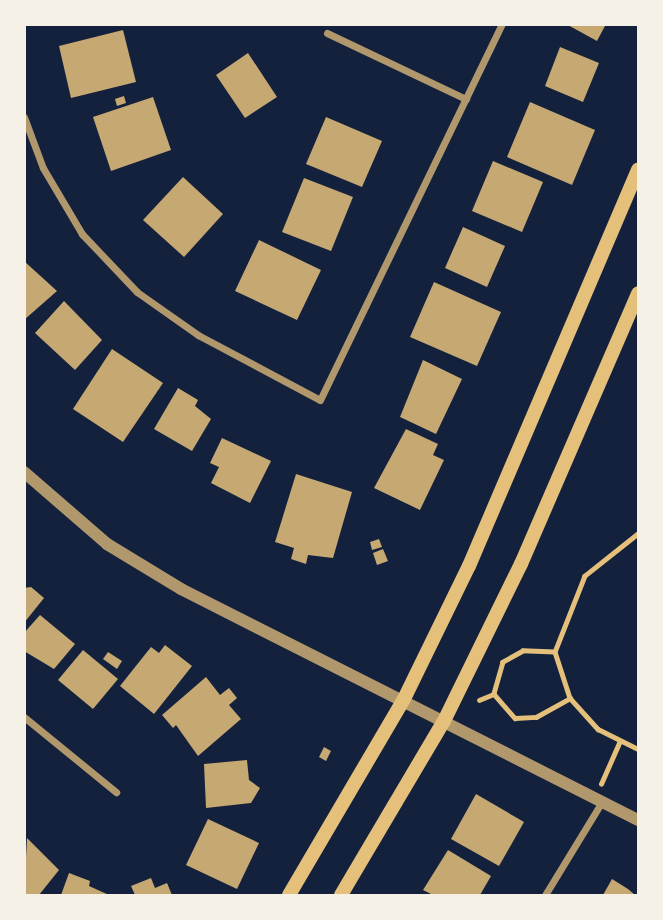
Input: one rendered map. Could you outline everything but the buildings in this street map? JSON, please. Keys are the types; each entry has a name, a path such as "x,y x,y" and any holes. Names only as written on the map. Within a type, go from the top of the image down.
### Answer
{"main road":[{"path":"289,895 404,699 469,566 639,170"},
{"path":"341,895 444,721 521,564 639,293"}],"street":[{"path":"24,117 43,168 82,234 137,292 198,335 320,400 502,24"},
{"path":"327,33 466,99"},
{"path":"24,472 107,544 181,589 404,699 639,820"},
{"path":"24,717 116,792"},
{"path":"545,895 603,800"}],"path":[{"path":"639,534 585,576 555,652 570,698 598,729 619,743 639,749"},
{"path":"494,694 503,662 523,650 555,652"},
{"path":"494,694 515,718 536,717 570,698"},
{"path":"479,700 494,694"},
{"path":"605,775 619,743"}]}
